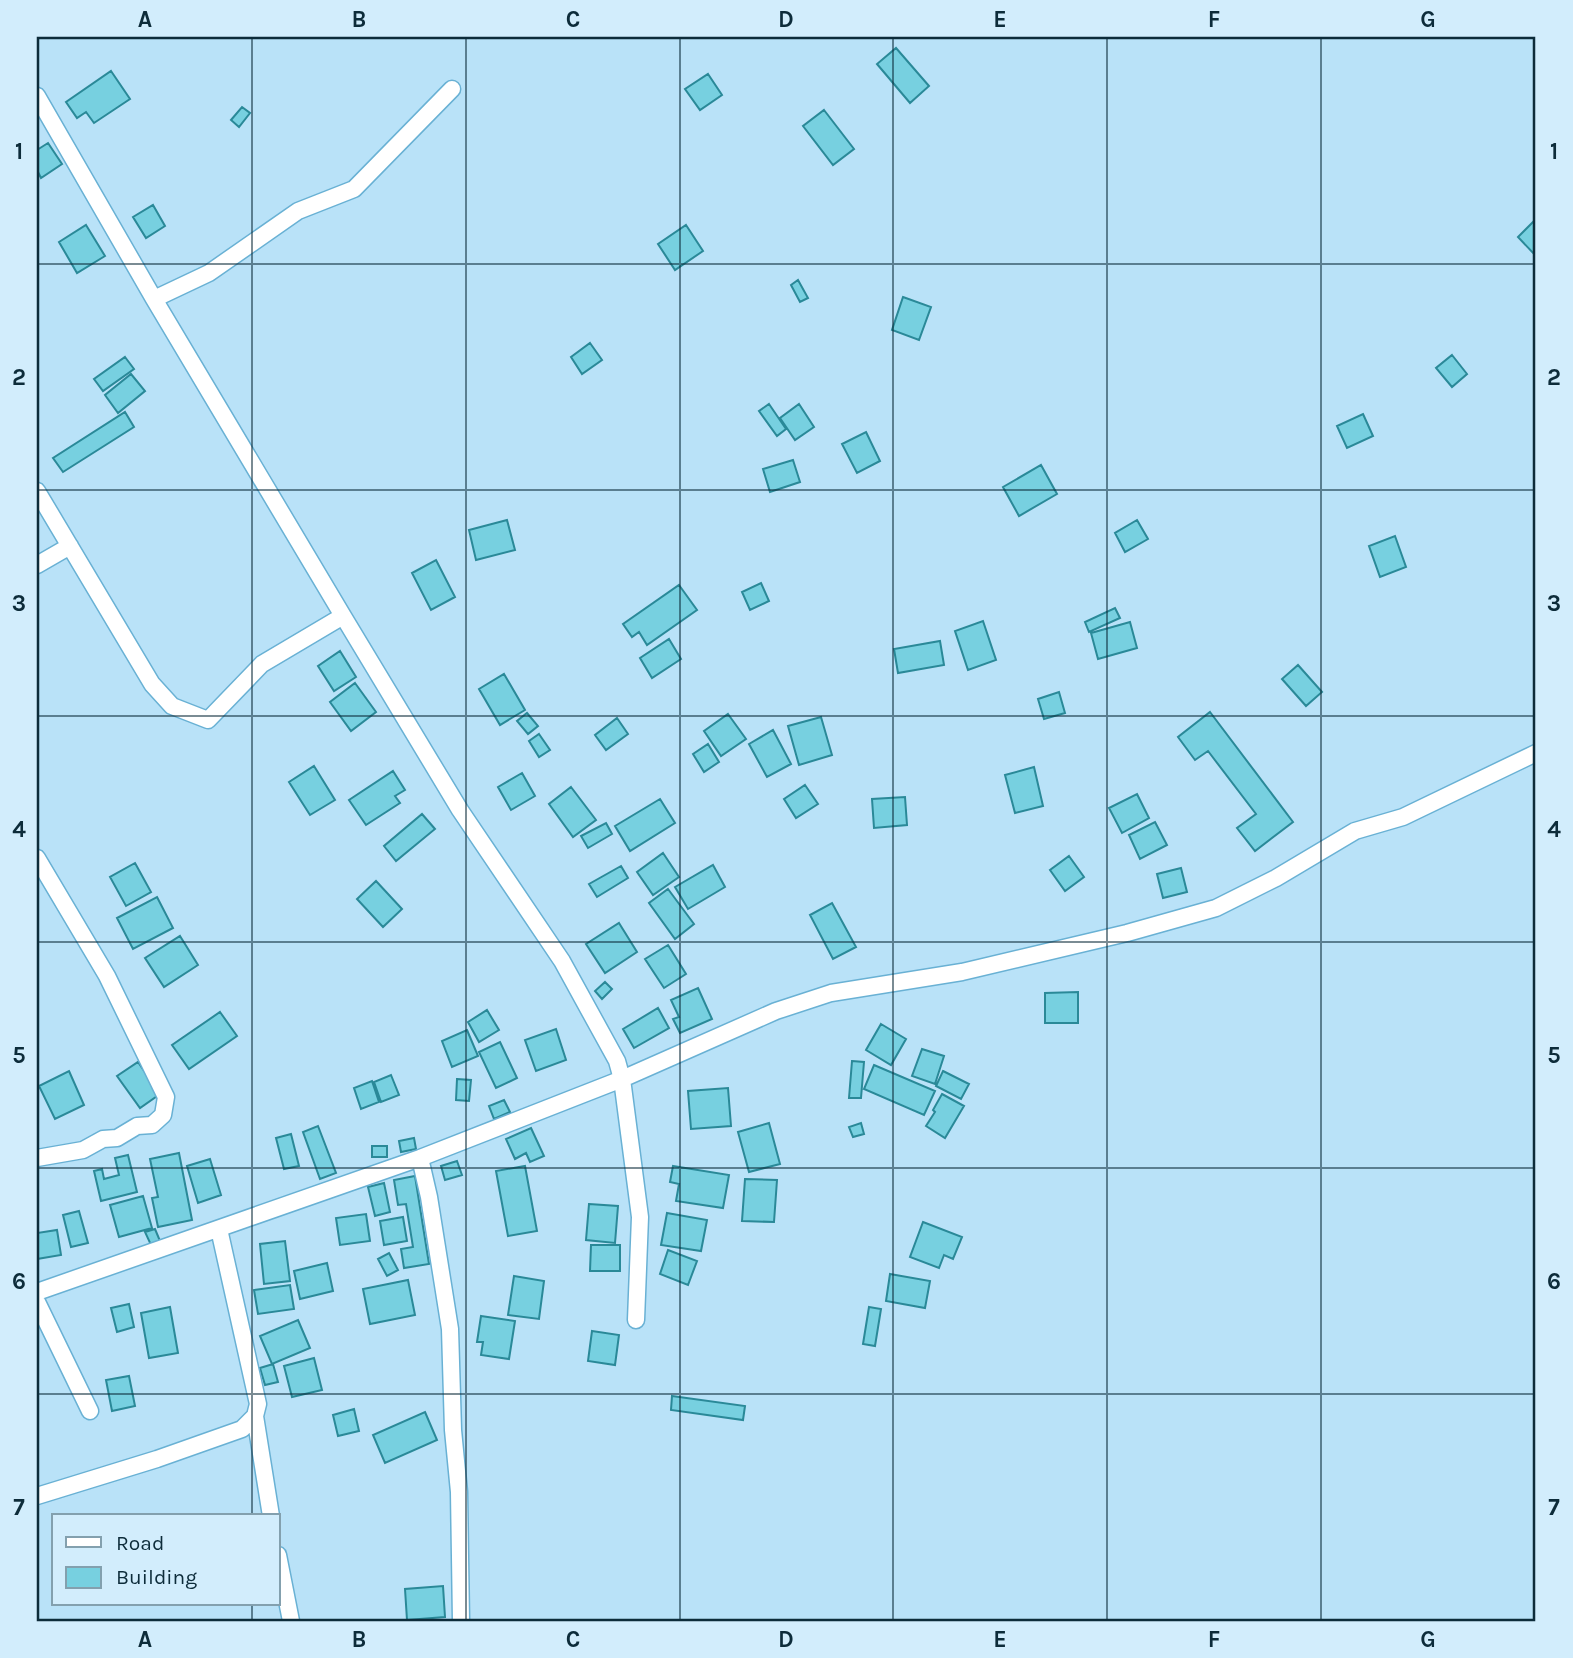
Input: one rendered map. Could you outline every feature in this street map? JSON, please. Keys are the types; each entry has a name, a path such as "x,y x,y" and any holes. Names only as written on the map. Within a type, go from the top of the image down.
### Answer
{"street":[{"path":"154,299 209,273 298,211 354,189 452,89"},
{"path":"37,96 342,616 460,810 562,961 617,1061 622,1079 640,1217 636,1320"},
{"path":"37,491 152,684 172,706 208,720 262,664 342,616"},
{"path":"37,565 70,546"},
{"path":"37,1292 419,1158 622,1079 776,1011 831,993 962,972 1127,933 1216,908 1276,878 1355,831 1403,817 1536,753"},
{"path":"37,858 107,976 166,1097 163,1115 152,1125 137,1126 117,1138 103,1139 83,1150 37,1158"},
{"path":"419,1158 429,1197 450,1329 453,1430 459,1492 461,1621"},
{"path":"219,1228 258,1404 255,1416 271,1514"},
{"path":"37,1302 90,1411"},
{"path":"37,1496 158,1459 242,1429 255,1416"},
{"path":"280,1566 291,1621"}],"building":[{"path":"896,48 929,86 910,103 877,64"},
{"path":"111,71 130,99 94,123 86,112 77,118 66,102"},
{"path":"708,74 722,95 700,110 685,89"},
{"path":"242,107 250,113 239,127 231,120"},
{"path":"824,110 854,149 833,165 803,126"},
{"path":"48,143 62,164 41,178 37,170 37,150"},
{"path":"153,205 165,226 146,238 133,217"},
{"path":"1536,219 1536,256 1518,237"},
{"path":"86,225 105,256 77,273 59,242"},
{"path":"686,225 703,251 675,270 658,244"},
{"path":"798,280 808,298 800,302 791,285"},
{"path":"903,297 931,307 919,340 892,330"},
{"path":"590,343 602,360 582,374 571,357"},
{"path":"1452,355 1467,374 1452,387 1436,368"},
{"path":"125,357 134,369 103,391 94,379"},
{"path":"131,374 145,391 118,413 105,395"},
{"path":"769,404 786,429 777,436 759,411"},
{"path":"799,404 814,427 795,440 780,418"},
{"path":"125,412 134,427 63,472 53,458"},
{"path":"1363,414 1373,436 1347,448 1337,426"},
{"path":"866,432 880,461 857,473 842,444"},
{"path":"793,460 800,482 770,492 763,469"},
{"path":"1041,465 1057,494 1019,516 1003,487"},
{"path":"507,520 515,550 476,560 469,530"},
{"path":"1137,520 1148,539 1125,552 1115,533"},
{"path":"1395,536 1406,567 1380,577 1369,546"},
{"path":"436,560 455,597 431,610 412,573"},
{"path":"761,583 769,601 750,610 742,592"},
{"path":"679,585 697,610 647,645 639,632 632,637 623,624"},
{"path":"1115,608 1120,618 1089,632 1085,622"},
{"path":"983,621 996,660 968,670 955,631"},
{"path":"1130,622 1137,648 1098,659 1091,633"},
{"path":"669,639 681,659 652,678 640,658"},
{"path":"940,641 944,665 898,673 894,649"},
{"path":"340,651 356,677 334,691 318,666"},
{"path":"1298,665 1322,692 1306,706 1282,679"},
{"path":"504,674 525,710 500,725 479,689"},
{"path":"355,683 376,712 351,731 330,702"},
{"path":"1059,692 1065,713 1044,719 1038,699"},
{"path":"1210,712 1293,822 1255,851 1237,828 1256,814 1208,751 1195,760 1178,737"},
{"path":"527,713 538,726 528,734 517,721"},
{"path":"728,714 746,739 721,756 704,731"},
{"path":"821,717 832,755 799,765 788,726"},
{"path":"617,718 628,734 606,750 595,735"},
{"path":"773,730 791,764 767,777 749,744"},
{"path":"539,734 550,750 539,757 529,741"},
{"path":"708,744 719,762 704,772 693,754"},
{"path":"314,766 335,800 310,815 289,782"},
{"path":"1034,767 1043,806 1015,813 1005,775"},
{"path":"393,771 405,790 395,796 400,803 366,825 349,800"},
{"path":"522,773 535,796 511,810 498,787"},
{"path":"805,785 818,804 796,818 784,799"},
{"path":"571,787 596,820 573,837 549,804"},
{"path":"1137,794 1149,818 1122,833 1109,808"},
{"path":"905,797 907,825 874,828 872,799"},
{"path":"660,799 675,823 630,851 615,826"},
{"path":"422,814 435,829 396,861 384,846"},
{"path":"1155,822 1167,845 1140,859 1129,835"},
{"path":"606,823 612,834 588,848 581,836"},
{"path":"663,853 679,877 653,895 637,872"},
{"path":"1069,856 1084,877 1065,891 1050,870"},
{"path":"135,863 151,892 126,906 110,877"},
{"path":"713,865 725,887 688,909 675,887"},
{"path":"621,866 628,878 597,897 589,884"},
{"path":"1181,868 1187,892 1163,898 1157,874"},
{"path":"376,881 402,909 383,927 357,899"},
{"path":"668,889 694,924 675,939 649,903"},
{"path":"157,897 173,928 133,949 117,918"},
{"path":"832,903 856,947 833,959 810,915"},
{"path":"619,923 637,952 605,973 586,944"},
{"path":"180,936 198,965 164,987 145,958"},
{"path":"668,945 686,974 664,988 645,959"},
{"path":"605,982 612,989 602,999 595,991"},
{"path":"698,988 712,1019 680,1033 673,1019 679,1017 671,1000"},
{"path":"1078,992 1078,1023 1045,1023 1045,993"},
{"path":"658,1008 669,1028 634,1048 623,1029"},
{"path":"487,1010 499,1030 479,1042 468,1022"},
{"path":"220,1012 237,1036 189,1069 172,1045"},
{"path":"881,1024 906,1039 891,1065 866,1050"},
{"path":"556,1029 566,1060 536,1071 525,1040"},
{"path":"467,1030 478,1056 452,1067 442,1041"},
{"path":"500,1042 517,1078 496,1088 479,1052"},
{"path":"922,1049 944,1056 935,1084 912,1076"},
{"path":"852,1061 864,1062 861,1098 849,1098"},
{"path":"138,1062 160,1094 140,1108 117,1076"},
{"path":"874,1065 935,1091 924,1115 864,1089"},
{"path":"69,1071 84,1105 55,1119 39,1086"},
{"path":"943,1071 969,1084 961,1099 936,1086"},
{"path":"391,1075 399,1095 381,1102 374,1082"},
{"path":"457,1079 471,1080 469,1101 456,1100"},
{"path":"372,1081 379,1102 361,1109 354,1088"},
{"path":"728,1088 731,1126 691,1129 688,1091"},
{"path":"942,1094 964,1106 945,1138 926,1126"},
{"path":"504,1100 510,1112 494,1119 489,1106"},
{"path":"769,1123 780,1164 749,1172 738,1132"},
{"path":"861,1123 864,1134 853,1137 849,1127"},
{"path":"318,1126 336,1173 320,1179 303,1132"},
{"path":"531,1128 544,1156 530,1162 526,1153 515,1159 506,1139"},
{"path":"291,1134 299,1166 284,1169 276,1138"},
{"path":"414,1138 416,1149 401,1152 399,1141"},
{"path":"372,1146 387,1146 387,1157 372,1157"},
{"path":"179,1153 192,1220 158,1227 152,1198 158,1197 150,1159"},
{"path":"128,1155 137,1192 101,1201 94,1171 102,1169 104,1179 119,1175 115,1158"},
{"path":"210,1159 221,1195 198,1203 187,1166"},
{"path":"457,1161 462,1175 445,1180 441,1166"},
{"path":"525,1166 537,1231 508,1236 496,1171"},
{"path":"673,1166 729,1175 723,1208 676,1201 679,1184 670,1182"},
{"path":"415,1176 429,1264 404,1268 401,1249 413,1247 406,1204 398,1205 394,1180"},
{"path":"745,1179 777,1180 774,1222 742,1221"},
{"path":"384,1183 390,1212 375,1216 368,1187"},
{"path":"143,1196 152,1228 119,1237 110,1205"},
{"path":"589,1204 618,1206 615,1243 586,1240"},
{"path":"79,1211 88,1243 71,1247 63,1215"},
{"path":"667,1213 707,1220 701,1251 661,1245"},
{"path":"366,1214 370,1241 340,1245 336,1218"},
{"path":"403,1217 407,1241 384,1245 380,1221"},
{"path":"923,1222 962,1237 953,1259 944,1255 939,1268 910,1257"},
{"path":"155,1229 160,1241 151,1245 145,1232"},
{"path":"57,1230 61,1255 37,1259 37,1233"},
{"path":"285,1241 290,1281 264,1284 260,1244"},
{"path":"591,1245 620,1245 620,1271 590,1271"},
{"path":"668,1250 697,1261 688,1285 660,1274"},
{"path":"389,1253 398,1270 387,1276 378,1259"},
{"path":"327,1263 333,1291 300,1299 294,1271"},
{"path":"890,1274 930,1281 925,1308 886,1301"},
{"path":"514,1276 544,1281 539,1319 508,1315"},
{"path":"408,1280 415,1315 370,1324 363,1289"},
{"path":"290,1285 294,1309 258,1314 254,1290"},
{"path":"129,1304 134,1327 117,1332 111,1308"},
{"path":"170,1307 178,1353 149,1358 141,1313"},
{"path":"869,1307 881,1309 875,1346 863,1344"},
{"path":"481,1316 515,1321 509,1359 481,1355 483,1342 477,1342"},
{"path":"298,1320 310,1348 272,1364 260,1336"},
{"path":"592,1331 619,1335 615,1365 588,1361"},
{"path":"314,1358 322,1390 292,1397 284,1366"},
{"path":"273,1364 278,1382 265,1385 260,1368"},
{"path":"129,1376 135,1406 112,1411 106,1380"},
{"path":"672,1396 745,1406 743,1420 671,1410"},
{"path":"354,1409 359,1431 338,1436 333,1415"},
{"path":"425,1412 437,1440 385,1463 373,1435"},
{"path":"443,1586 445,1617 407,1620 405,1589"}]}
